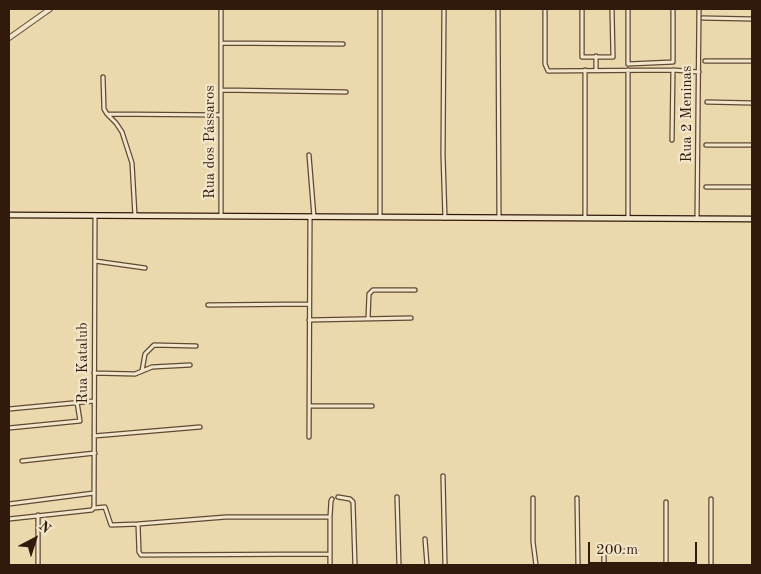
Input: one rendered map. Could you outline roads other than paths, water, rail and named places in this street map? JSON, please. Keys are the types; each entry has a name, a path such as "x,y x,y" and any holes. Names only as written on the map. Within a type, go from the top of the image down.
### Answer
{"main road":[{"path":"9,215 752,219"}],"street":[{"path":"9,38 50,9"},
{"name":"Rua dos Pássaros","path":"221,9 221,217"},
{"path":"380,9 380,217"},
{"path":"444,9 443,155 445,218"},
{"path":"498,9 499,218"},
{"path":"545,9 545,64 546,69 550,71 671,70 699,72"},
{"path":"582,9 582,56 613,57 612,9"},
{"path":"628,9 628,64 673,62 673,9"},
{"name":"Rua 2 Meninas","path":"697,218 699,9"},
{"path":"703,18 752,19"},
{"path":"221,43 343,44"},
{"path":"596,56 596,70"},
{"path":"705,61 752,61"},
{"path":"669,62 671,70 672,140"},
{"path":"585,70 585,218"},
{"path":"628,70 628,218"},
{"path":"103,77 104,109 122,132 132,163 135,216"},
{"path":"222,90 346,92"},
{"path":"707,102 752,103"},
{"path":"107,114 221,115"},
{"path":"706,145 752,145"},
{"path":"309,155 312,217 309,304 309,437"},
{"path":"706,187 752,187"},
{"name":"Rua Katalub","path":"93,509 95,453 95,216"},
{"path":"95,262 145,268"},
{"path":"368,319 369,294 373,290 415,290"},
{"path":"208,304 309,304"},
{"path":"310,320 411,318"},
{"path":"142,372 145,354 154,345 196,346"},
{"path":"94,373 135,374 152,367 190,365"},
{"path":"9,409 94,400"},
{"path":"9,428 80,421 77,402"},
{"path":"309,406 372,406"},
{"path":"94,436 200,427"},
{"path":"22,460 95,453"},
{"path":"443,476 445,565"},
{"path":"9,504 94,493"},
{"path":"338,497 350,499 353,502 355,565"},
{"path":"397,497 399,565"},
{"path":"533,498 533,542 536,565"},
{"path":"577,498 578,565"},
{"path":"330,565 332,499"},
{"path":"711,499 711,565"},
{"path":"666,502 666,565"},
{"path":"9,519 105,507 111,525 226,517 330,517"},
{"path":"38,515 38,564"},
{"path":"138,524 139,552 141,554 330,554"},
{"path":"424,538 427,565"},
{"path":"604,565 604,551 636,551"}]}
